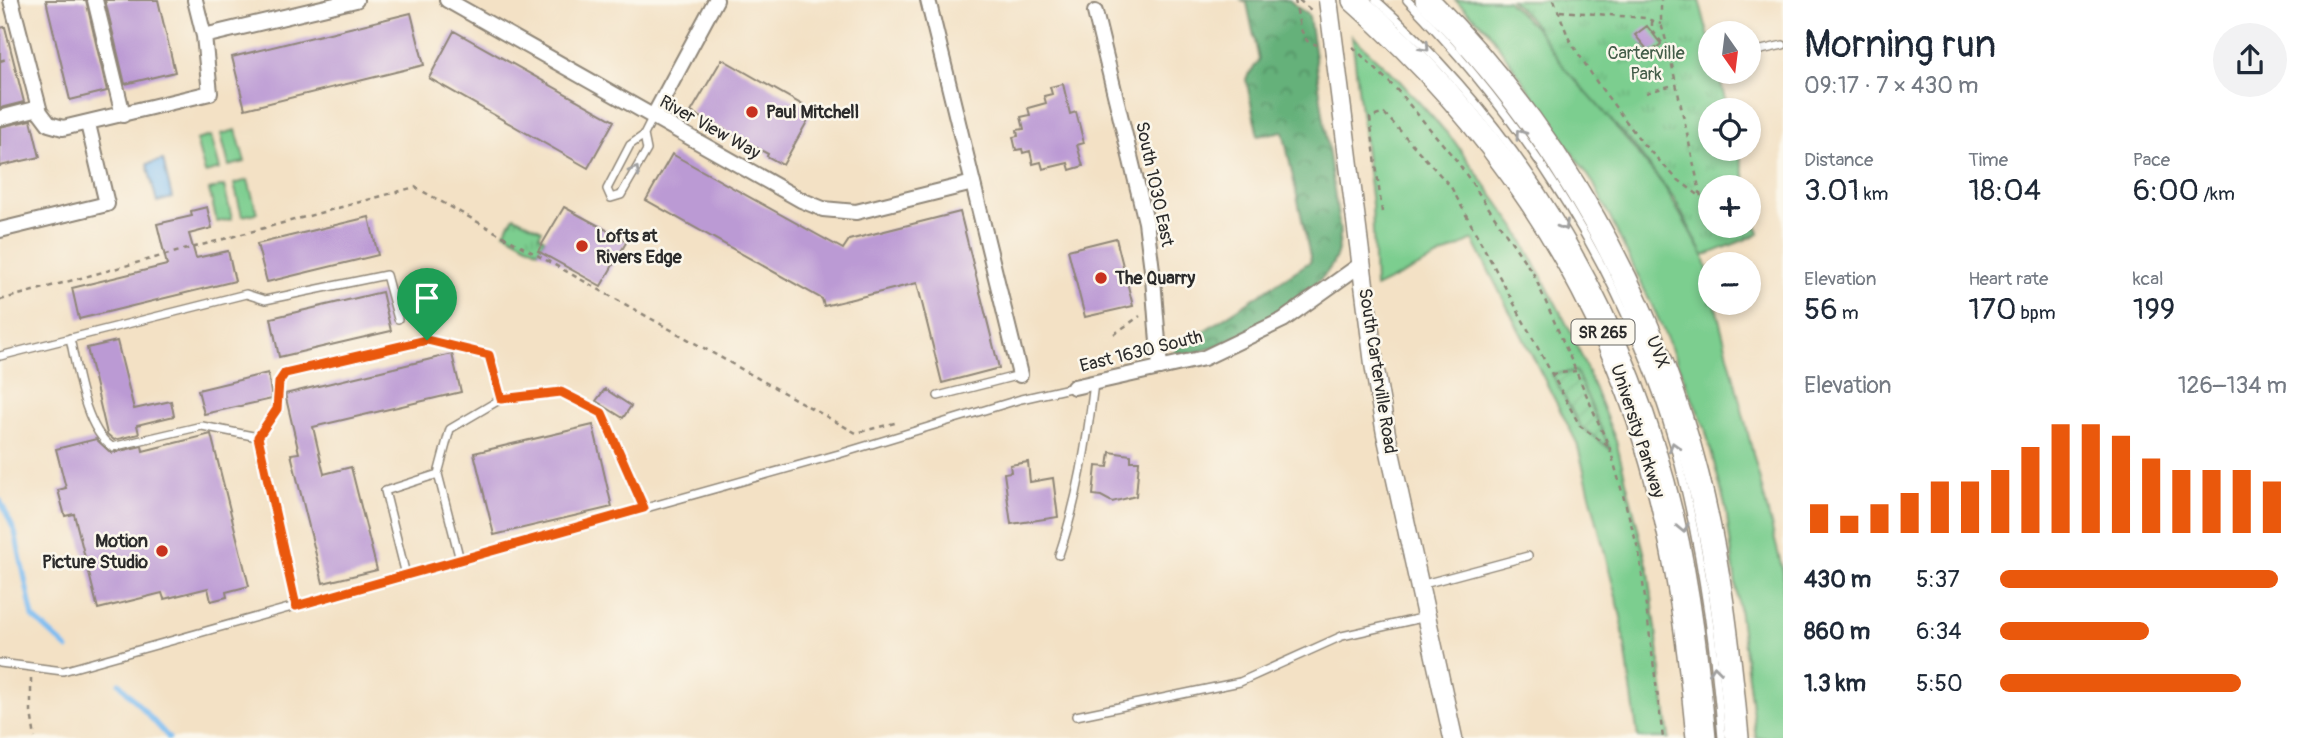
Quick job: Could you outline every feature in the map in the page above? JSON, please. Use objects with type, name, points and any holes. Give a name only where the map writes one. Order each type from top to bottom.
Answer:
[{"type":"main road","name":"University Parkway","points":[[1354,0],[1442,86],[1508,167],[1557,242],[1598,321],[1634,407],[1662,503],[1682,609],[1698,738]]},
{"type":"main road","name":"SR 265","points":[[1427,0],[1505,88],[1558,162],[1604,239],[1658,353],[1686,434],[1707,521],[1724,620],[1737,738]]},
{"type":"street","points":[[0,4],[11,0],[39,108],[44,118],[56,127],[71,128],[210,93],[204,36],[195,0]]},
{"type":"street","points":[[95,0],[123,115]]},
{"type":"street","points":[[204,36],[356,0]]},
{"type":"street","name":"River View Way","points":[[447,0],[801,200],[823,209],[856,212],[973,183]]},
{"type":"street","points":[[653,117],[716,0]]},
{"type":"street","points":[[928,0],[1020,375]]},
{"type":"street","name":"South Carterville Road","points":[[1328,0],[1327,50],[1386,434],[1453,738]]},
{"type":"street","name":"South 1030 East","points":[[1095,12],[1141,198],[1150,250],[1160,368]]},
{"type":"street","points":[[0,118],[39,108]]},
{"type":"street","points":[[0,230],[107,204],[88,124]]},
{"type":"street","name":"East 1630 South","points":[[1074,387],[1204,358],[1283,320],[1360,265]]},
{"type":"lane","points":[[1376,0],[1453,77],[1507,141],[1550,202],[1575,244],[1619,332],[1649,406],[1681,520],[1697,604],[1712,738]]},
{"type":"lane","name":"UVX","points":[[1407,0],[1472,70],[1532,150],[1589,244],[1634,333],[1663,412],[1690,512],[1708,616],[1722,738]]},
{"type":"lane","points":[[1761,50],[1783,45]]},
{"type":"lane","points":[[644,135],[648,150],[621,195],[611,198],[607,189],[630,145],[644,135],[653,117]]},
{"type":"lane","points":[[0,356],[246,294],[265,300],[386,275],[398,318]]},
{"type":"lane","points":[[70,338],[88,412],[101,440],[112,447],[202,426],[258,437]]},
{"type":"lane","points":[[296,606],[258,437],[277,409],[279,382],[285,373],[427,340],[489,355],[501,399]]},
{"type":"lane","points":[[939,396],[1020,375]]},
{"type":"lane","points":[[1059,555],[1073,514],[1094,383]]},
{"type":"lane","points":[[0,663],[64,671],[1021,399],[1074,387]]},
{"type":"lane","points":[[460,560],[438,474],[450,429],[501,399],[561,392],[602,413],[644,508]]},
{"type":"lane","points":[[406,575],[385,491],[438,474]]},
{"type":"lane","points":[[1420,585],[1528,556]]},
{"type":"lane","points":[[1076,716],[1240,682],[1342,636],[1427,617]]},
{"type":"path","points":[[1297,0],[1317,15]]},
{"type":"path","points":[[1297,0],[1300,28],[1306,40],[1327,50]]},
{"type":"path","points":[[1554,0],[1569,39],[1644,145],[1676,178],[1701,197],[1661,23],[1661,0]]},
{"type":"path","points":[[1559,11],[1645,18],[1661,23]]},
{"type":"path","points":[[1652,21],[1652,30],[1663,44],[1667,44]]},
{"type":"path","points":[[1352,46],[1422,118],[1478,189],[1534,275],[1610,449],[1639,552],[1663,738]]},
{"type":"path","points":[[0,61],[16,57]]},
{"type":"path","points":[[1646,93],[1673,85]]},
{"type":"path","points":[[1382,212],[1370,118],[1384,113],[1451,187],[1580,426],[1610,449]]},
{"type":"path","points":[[0,300],[415,187],[856,433],[895,423]]},
{"type":"path","points":[[1114,334],[1155,305]]},
{"type":"path","points":[[1552,374],[1576,371]]},
{"type":"path","points":[[32,668],[31,712],[35,738]]},
{"type":"green space","points":[[1242,0],[1289,0],[1309,16],[1340,231],[1339,242],[1336,258],[1327,272],[1299,297],[1229,340],[1187,354],[1173,351],[1311,261],[1283,131],[1258,136],[1246,79],[1259,60],[1247,3]]},
{"type":"green space","points":[[1455,0],[1507,0],[1540,33],[1664,186],[1702,252],[1698,252],[1698,315],[1718,315],[1783,572],[1783,738],[1756,738],[1726,509],[1705,428],[1658,318],[1594,184],[1487,29]]},
{"type":"green space","name":"Carterville Park","points":[[1511,0],[1699,0],[1705,21],[1698,21],[1698,84],[1721,84],[1725,98],[1698,98],[1698,161],[1741,161],[1744,175],[1698,175],[1698,238],[1749,238],[1714,252],[1702,252],[1675,200],[1634,146],[1566,70],[1530,19]]},
{"type":"green space","points":[[1352,36],[1398,79],[1454,141],[1516,228],[1574,338],[1616,441],[1649,572],[1669,738],[1638,738],[1621,617],[1577,443],[1473,240],[1375,288],[1372,205]]},
{"type":"green space","points":[[236,130],[245,162],[229,166],[221,134]]},
{"type":"green space","points":[[211,136],[220,169],[205,173],[196,140]]},
{"type":"green space","points":[[248,180],[257,213],[242,216],[234,184]]},
{"type":"green space","points":[[224,186],[232,219],[217,222],[209,190]]},
{"type":"green space","points":[[514,216],[542,230],[539,235],[545,239],[538,251],[504,232]]},
{"type":"green space","points":[[1576,371],[1610,449],[1580,426],[1552,374]]},
{"type":"water","points":[[163,160],[172,198],[157,202],[147,164]]},
{"type":"building","points":[[46,0],[86,0],[107,91],[70,100]]},
{"type":"building","points":[[105,0],[158,0],[175,72],[125,84]]},
{"type":"building","points":[[411,13],[424,65],[245,109],[232,57]]},
{"type":"building","points":[[1647,26],[1661,44],[1650,53],[1635,35]]},
{"type":"building","points":[[5,27],[24,102],[0,108],[0,28]]},
{"type":"building","points":[[454,31],[614,121],[588,168],[429,78]]},
{"type":"building","name":"Paul Mitchell","points":[[722,59],[813,111],[783,165],[691,112]]},
{"type":"building","points":[[1063,84],[1070,114],[1076,112],[1084,143],[1077,145],[1083,166],[1070,170],[1068,163],[1043,169],[1041,162],[1033,164],[1030,151],[1023,153],[1022,149],[1016,150],[1013,137],[1018,136],[1017,130],[1024,129],[1021,117],[1030,115],[1028,108],[1046,103],[1044,96],[1052,94],[1050,87]]},
{"type":"building","points":[[31,120],[40,157],[0,166],[0,127]]},
{"type":"building","points":[[672,154],[843,249],[849,240],[960,212],[999,368],[942,383],[917,283],[824,306],[822,299],[646,200]]},
{"type":"building","points":[[207,207],[212,228],[189,234],[196,258],[228,251],[235,281],[79,319],[72,288],[167,265],[157,224],[192,216],[191,211]]},
{"type":"building","name":"Lofts at Rivers Edge","points":[[564,207],[627,241],[601,286],[538,251]]},
{"type":"building","points":[[369,217],[378,255],[267,282],[257,244]]},
{"type":"building","name":"The Quarry","points":[[1116,238],[1133,306],[1085,317],[1068,250]]},
{"type":"building","points":[[382,292],[391,331],[279,357],[271,318]]},
{"type":"building","points":[[117,341],[134,409],[171,401],[174,416],[137,425],[139,434],[114,440],[107,434],[87,348]]},
{"type":"building","points":[[452,354],[461,392],[313,427],[324,474],[351,467],[377,570],[323,583],[291,454],[299,453],[285,394]]},
{"type":"building","points":[[268,373],[272,399],[204,414],[198,390]]},
{"type":"building","points":[[605,389],[631,406],[623,418],[596,401]]},
{"type":"building","points":[[593,425],[612,507],[494,535],[474,453]]},
{"type":"building","name":"Motion Picture Studio","points":[[211,434],[249,586],[226,592],[227,597],[211,601],[208,588],[164,599],[162,593],[98,609],[74,514],[65,516],[58,490],[66,488],[56,449],[96,439],[111,453],[142,446],[143,451]]},
{"type":"building","points":[[1110,452],[1131,455],[1131,461],[1139,461],[1136,496],[1112,502],[1093,495],[1096,466],[1108,467]]},
{"type":"building","points":[[1028,462],[1030,482],[1053,478],[1058,517],[1011,524],[1004,473],[1011,472],[1010,465]]},
{"type":"waterway","points":[[0,500],[15,532],[33,617],[68,649]]},
{"type":"waterway","points":[[119,683],[169,738]]},
{"type":"place","name":"Paul Mitchell","points":[[752,112]]},
{"type":"place","name":"Lofts at Rivers Edge","points":[[582,246]]},
{"type":"place","name":"The Quarry","points":[[1101,278]]},
{"type":"place","name":"Motion Picture Studio","points":[[162,551]]},
{"type":"route","points":[[427,340],[489,355],[501,399],[561,392],[602,413],[644,508],[296,606],[258,437],[277,409],[279,382],[285,373],[427,340]]}]
